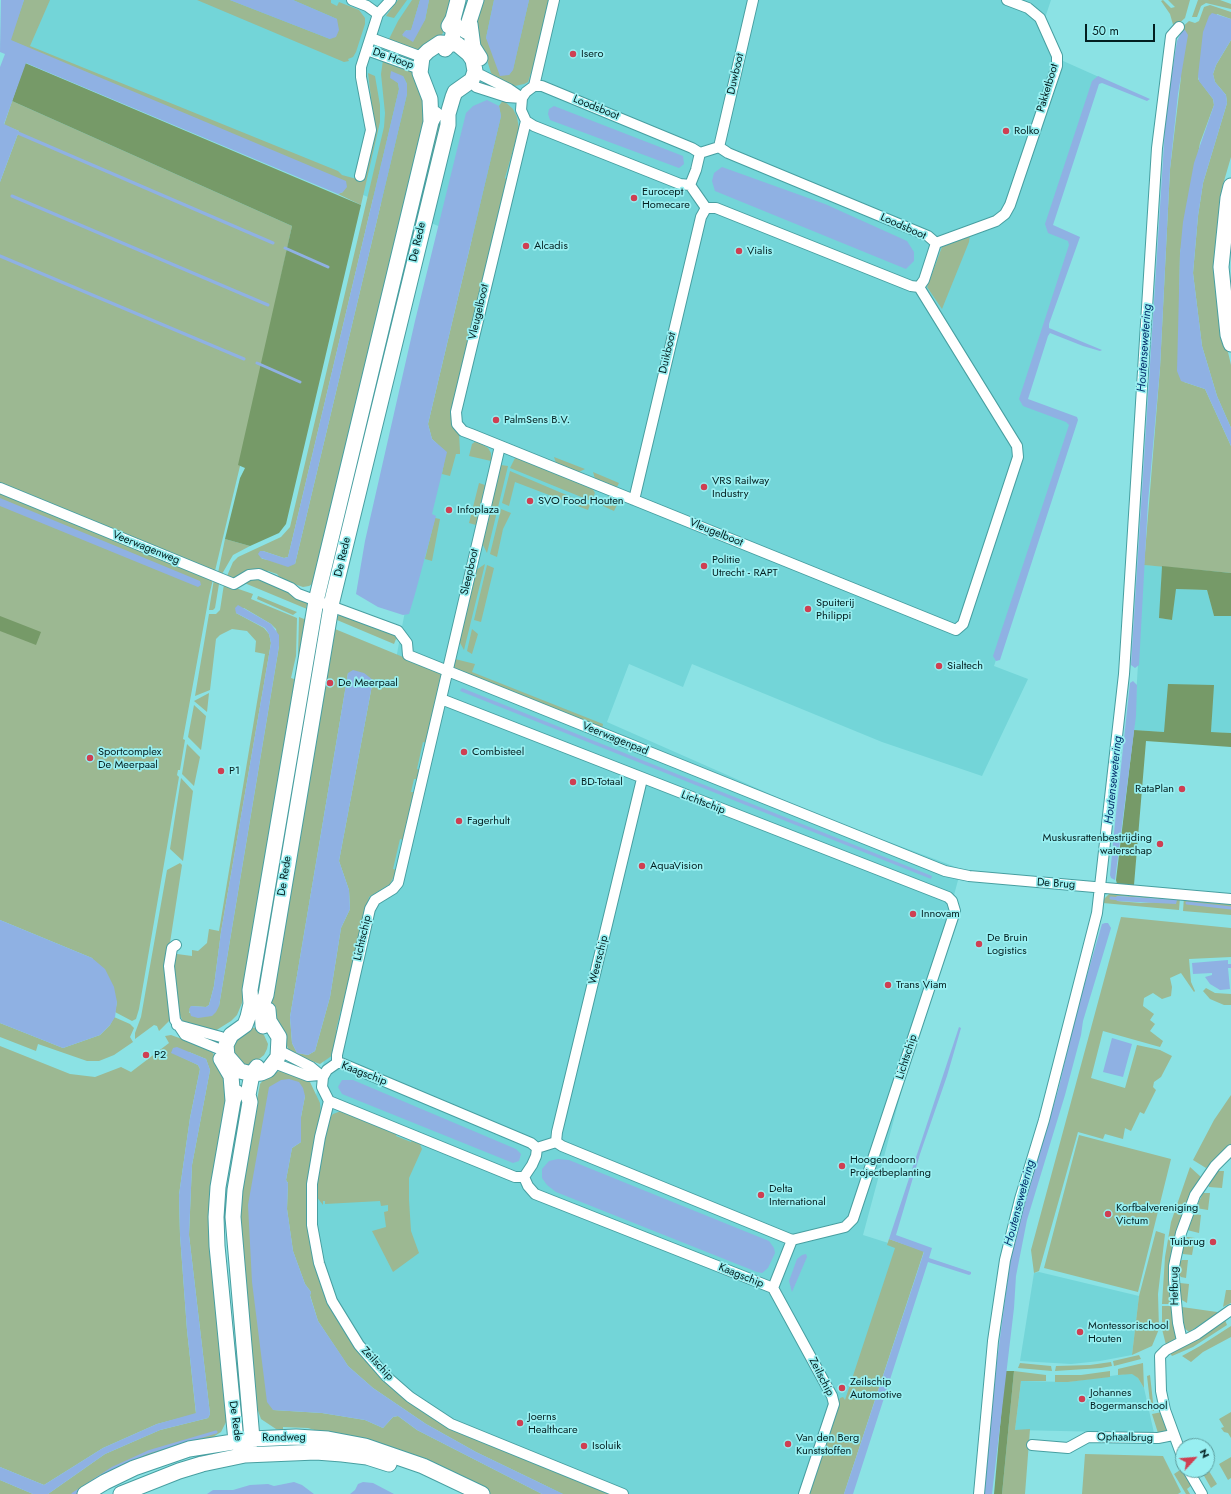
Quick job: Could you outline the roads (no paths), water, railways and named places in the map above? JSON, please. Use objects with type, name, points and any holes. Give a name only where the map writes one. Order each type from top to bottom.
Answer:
[{"type":"main road","points":[[448,42],[449,24],[453,19],[458,0]]},
{"type":"main road","points":[[469,48],[448,42],[434,46],[423,66],[421,77],[433,92],[456,97],[455,92],[472,80],[478,78],[469,48],[467,29],[470,24],[476,0]]},
{"type":"main road","name":"De Rede","points":[[243,1021],[250,990],[317,598],[431,122],[435,115],[433,92]]},
{"type":"main road","name":"De Rede","points":[[266,1024],[266,995],[332,604],[448,125],[448,114],[456,97]]},
{"type":"main road","points":[[1231,186],[1228,198],[1221,267],[1228,335],[1231,344]]},
{"type":"main road","points":[[222,1045],[227,1029],[243,1021],[266,1024],[279,1037],[276,1054],[273,1054],[254,1069],[256,1074],[232,1069]]},
{"type":"main road","name":"De Rede","points":[[222,1045],[221,1060],[232,1069],[233,1101],[218,1187],[216,1217],[217,1246],[236,1441],[245,1455]]},
{"type":"main road","name":"De Rede","points":[[245,1455],[252,1439],[233,1217],[235,1190],[250,1102],[248,1096],[256,1074]]},
{"type":"main road","name":"Rondweg","points":[[85,1494],[105,1482],[154,1460],[196,1448],[252,1439],[314,1438],[365,1446],[423,1466],[482,1494]]},
{"type":"main road","name":"Rondweg","points":[[122,1494],[202,1464],[245,1455],[316,1452],[366,1458],[420,1473],[463,1494]]},
{"type":"street","points":[[352,0],[367,6],[378,14]]},
{"type":"street","points":[[360,176],[371,130],[361,77],[361,67],[378,14],[391,0]]},
{"type":"street","points":[[554,0],[534,86],[526,92],[522,98],[521,110],[526,121],[534,126],[680,184],[690,185],[706,208],[716,208],[911,286],[919,287]]},
{"type":"street","name":"Duwboot","points":[[719,147],[753,0]]},
{"type":"street","name":"Pakketboot","points":[[936,243],[996,221],[1005,214],[1010,205],[1057,66],[1057,56],[1040,18],[1028,8],[1007,0]]},
{"type":"street","points":[[979,1494],[993,1341],[1005,1260],[1018,1207],[1044,1120],[1098,914],[1124,666],[1157,148],[1171,36],[1179,27]]},
{"type":"street","name":"De Hoop","points":[[370,38],[423,66]]},
{"type":"street","name":"De Hoop","points":[[367,50],[423,66]]},
{"type":"street","points":[[478,78],[507,97],[522,98]]},
{"type":"street","name":"Loodsboot","points":[[534,86],[542,86],[692,148],[700,153]]},
{"type":"street","name":"Vleugelboot","points":[[526,121],[456,412],[457,424],[463,430],[500,446],[953,630],[960,628],[963,624],[1018,457],[1017,446],[919,287]]},
{"type":"street","points":[[690,185],[696,170],[700,153],[719,147]]},
{"type":"street","name":"Loodsboot","points":[[719,147],[728,153],[928,236],[936,243],[924,280],[919,287]]},
{"type":"street","name":"Duikboot","points":[[634,500],[701,217],[706,208]]},
{"type":"street","name":"Sleepboot","points":[[441,699],[500,446]]},
{"type":"street","name":"Veerwagenweg","points":[[0,488],[234,584],[249,575],[260,574],[290,588],[300,588],[317,598],[332,604]]},
{"type":"street","name":"Veerwagenpad","points":[[332,604],[348,614],[360,616],[400,633],[407,643],[408,655],[886,847]]},
{"type":"street","name":"Lichtschip","points":[[337,1063],[337,1055],[370,909],[374,900],[398,883],[441,699],[948,898],[954,905],[955,911],[853,1219],[845,1227],[792,1240]]},
{"type":"street","name":"Weerschip","points":[[556,1142],[557,1132],[642,779]]},
{"type":"street","name":"De Brug","points":[[886,847],[956,874],[1231,899]]},
{"type":"street","points":[[176,945],[172,948],[169,975],[173,1013],[177,1025],[222,1045]]},
{"type":"street","points":[[276,1054],[311,1067],[321,1076],[322,1087],[329,1101],[515,1177],[524,1177],[536,1156],[536,1148],[556,1142],[562,1146],[792,1240]]},
{"type":"street","name":"Kaagschip","points":[[321,1076],[337,1063],[341,1063],[531,1143],[536,1148]]},
{"type":"street","name":"Zeilschip","points":[[329,1101],[320,1137],[312,1184],[312,1225],[319,1263],[332,1301],[359,1345],[386,1376],[452,1424],[623,1494]]},
{"type":"street","name":"Hefbrug","points":[[1182,1341],[1178,1323],[1174,1280],[1174,1266],[1180,1233],[1195,1196],[1215,1166],[1231,1150]]},
{"type":"street","name":"Kaagschip","points":[[524,1177],[528,1186],[535,1194],[773,1288],[792,1240]]},
{"type":"street","name":"Zeilschip","points":[[773,1288],[832,1396],[834,1404],[804,1494]]},
{"type":"street","points":[[1175,1440],[1162,1397],[1160,1356],[1166,1350],[1197,1334],[1231,1310]]},
{"type":"street","name":"Ophaalbrug","points":[[1032,1445],[1068,1448],[1088,1437],[1158,1438],[1173,1435]]},
{"type":"street","points":[[1193,1478],[1202,1494]]},
{"type":"waterway","points":[[18,133],[273,243]]},
{"type":"waterway","points":[[12,196],[268,305]]},
{"type":"waterway","points":[[285,248],[328,267]]},
{"type":"waterway","points":[[0,256],[244,359]]},
{"type":"waterway","points":[[257,363],[300,382]]},
{"type":"waterway","points":[[1111,898],[1119,899]]},
{"type":"waterway","points":[[1187,903],[1231,908]]},
{"type":"waterway","points":[[73,1494],[113,1468],[148,1452],[216,1432]]},
{"type":"place","name":"Isero","points":[[573,54]]},
{"type":"place","name":"Rolko","points":[[1006,131]]},
{"type":"place","name":"Eurocept Homecare","points":[[634,198]]},
{"type":"place","name":"Alcadis","points":[[526,246]]},
{"type":"place","name":"Vialis","points":[[739,251]]},
{"type":"place","name":"PalmSens B.V.","points":[[496,420]]},
{"type":"place","name":"VRS Railway Industry","points":[[704,487]]},
{"type":"place","name":"SVO Food Houten","points":[[530,501]]},
{"type":"place","name":"Infoplaza","points":[[449,510]]},
{"type":"place","name":"Politie Utrecht - RAPT","points":[[704,566]]},
{"type":"place","name":"Spuiterij Philippi","points":[[808,609]]},
{"type":"place","name":"Sialtech","points":[[939,666]]},
{"type":"place","name":"De Meerpaal","points":[[330,683]]},
{"type":"place","name":"Combisteel","points":[[464,752]]},
{"type":"place","name":"Sportcomplex De Meerpaal","points":[[90,758]]},
{"type":"place","name":"P1","points":[[221,771]]},
{"type":"place","name":"BD-Totaal","points":[[573,782]]},
{"type":"place","name":"RataPlan","points":[[1182,789]]},
{"type":"place","name":"Fagerhult","points":[[459,821]]},
{"type":"place","name":"Muskusrattenbestrijding waterschap","points":[[1160,844]]},
{"type":"place","name":"AquaVision","points":[[642,866]]},
{"type":"place","name":"Innovam","points":[[913,914]]},
{"type":"place","name":"De Bruin Logistics","points":[[979,944]]},
{"type":"place","name":"Trans Viam","points":[[888,985]]},
{"type":"place","name":"P2","points":[[146,1055]]},
{"type":"place","name":"Hoogendoorn Projectbeplanting","points":[[842,1166]]},
{"type":"place","name":"Delta International","points":[[761,1195]]},
{"type":"place","name":"Korfbalvereniging Victum","points":[[1108,1214]]},
{"type":"place","name":"Tuibrug","points":[[1213,1242]]},
{"type":"place","name":"Montessorischool Houten","points":[[1080,1332]]},
{"type":"place","name":"Zeilschip Automotive","points":[[842,1388]]},
{"type":"place","name":"Johannes Bogermanschool","points":[[1082,1399]]},
{"type":"place","name":"Joerns Healthcare","points":[[520,1423]]},
{"type":"place","name":"Van den Berg Kunststoffen","points":[[788,1444]]},
{"type":"place","name":"Isoluik","points":[[584,1446]]},
{"type":"water label","name":"Houtensewetering","points":[[1145,348]]},
{"type":"water label","name":"Houtensewetering","points":[[1114,780]]},
{"type":"water label","name":"Houtensewetering","points":[[1020,1203]]}]
